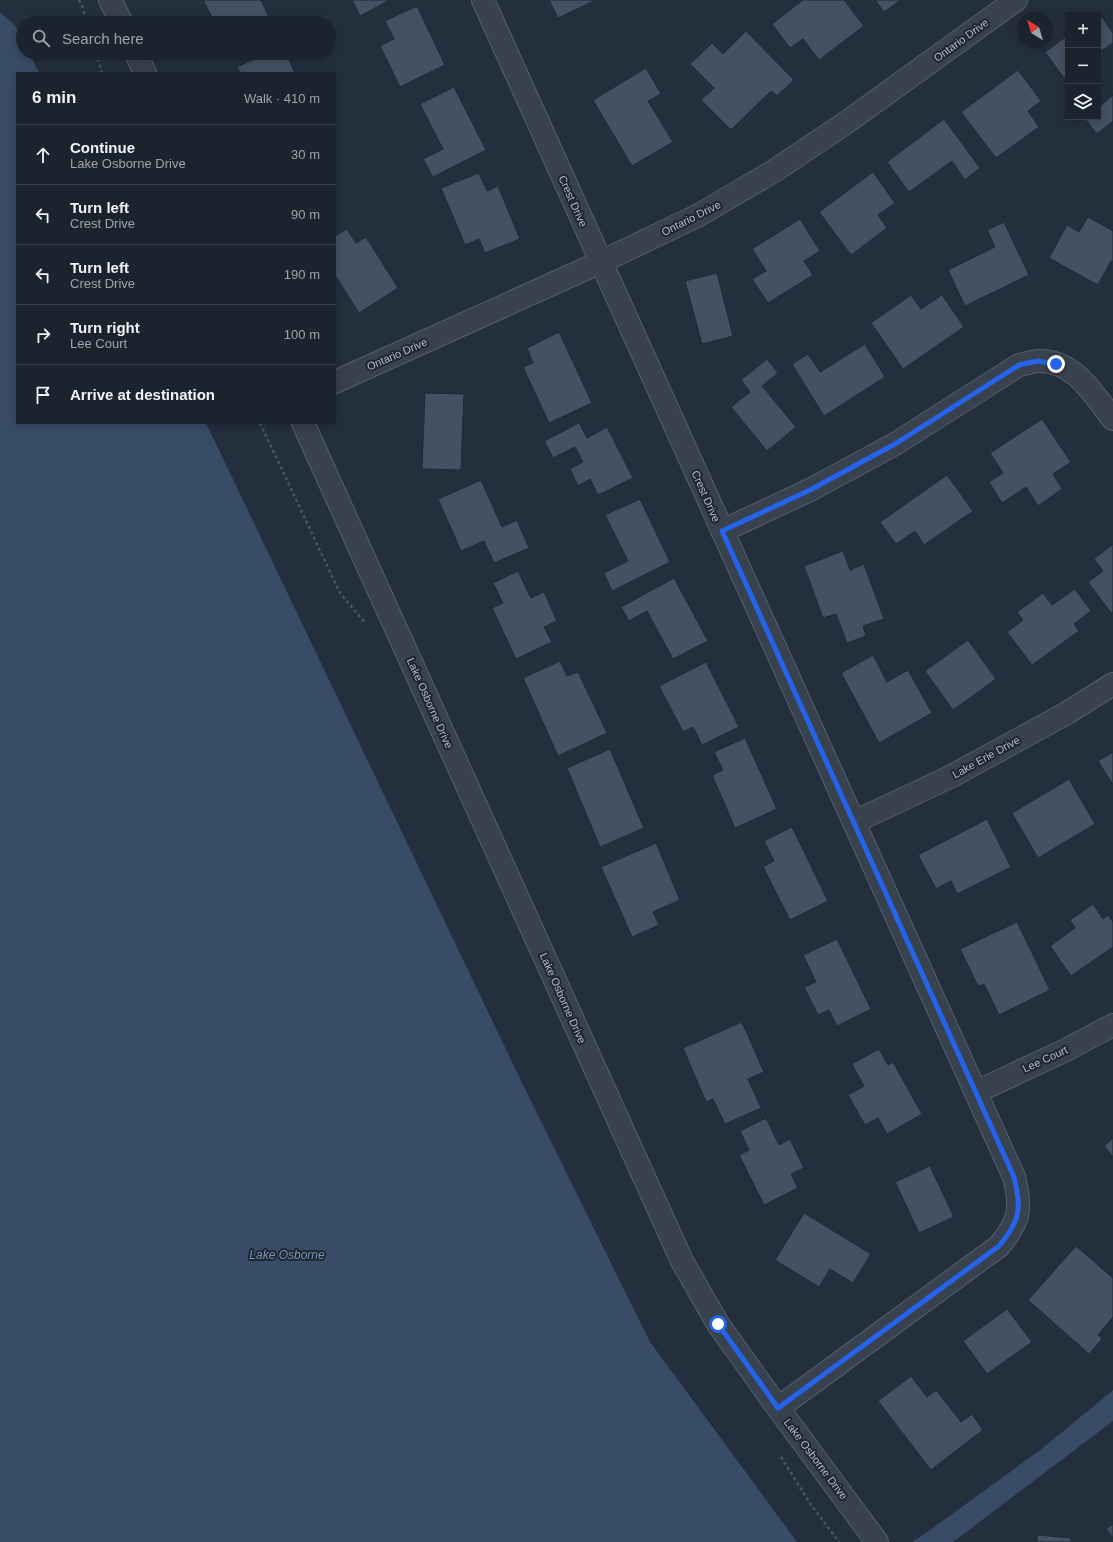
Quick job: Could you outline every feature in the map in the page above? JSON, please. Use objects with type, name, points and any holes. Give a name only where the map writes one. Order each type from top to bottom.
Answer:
[{"type":"street","points":[[110,0],[118,16]]},
{"type":"street","name":"Crest Drive","points":[[483,0],[976,1092],[1014,1177],[1019,1195],[1018,1214],[1011,1232],[999,1246],[778,1408]]},
{"type":"street","name":"Ontario Drive","points":[[336,382],[601,262],[699,215],[774,171],[847,122],[1016,0]]},
{"type":"street","points":[[139,60],[145,72]]},
{"type":"street","points":[[722,531],[810,490],[895,444],[1019,365],[1037,361],[1056,364],[1073,372],[1087,384],[1113,419]]},
{"type":"street","name":"Lake Osborne Drive","points":[[304,424],[682,1261],[718,1324],[877,1542]]},
{"type":"street","name":"Lake Erie Drive","points":[[854,822],[950,777],[1067,713],[1113,684]]},
{"type":"street","name":"Lee Court","points":[[976,1092],[1066,1050],[1113,1025]]},
{"type":"path","points":[[79,0],[85,16]]},
{"type":"path","points":[[98,60],[102,72]]},
{"type":"water","name":"Lake Osborne","points":[[0,12],[16,27],[16,60],[32,60],[38,72],[16,72],[16,424],[206,424],[523,1085],[650,1342],[797,1542],[0,1542]]},
{"type":"water","points":[[1113,1390],[1113,1421],[953,1542],[912,1542],[1043,1448]]},
{"type":"building","points":[[203,0],[261,0],[269,16],[211,16]]},
{"type":"building","points":[[352,0],[387,0],[388,1],[360,16]]},
{"type":"building","points":[[549,0],[593,0],[594,1],[558,18]]},
{"type":"building","points":[[803,0],[844,0],[864,26],[819,60],[803,39],[790,48],[772,24]]},
{"type":"building","points":[[875,0],[901,0],[884,12]]},
{"type":"building","points":[[417,6],[445,65],[400,87],[380,46],[394,39],[385,21]]},
{"type":"building","points":[[1101,16],[1113,33],[1113,43],[1101,51]]},
{"type":"building","points":[[746,31],[794,80],[777,96],[771,91],[731,130],[701,100],[714,88],[690,64],[712,43],[723,54]]},
{"type":"building","points":[[1065,37],[1064,78],[1045,52],[1053,48],[1053,46]]},
{"type":"building","points":[[252,60],[289,60],[295,72],[240,72],[237,67]]},
{"type":"building","points":[[646,68],[661,94],[648,101],[673,142],[632,166],[593,100]]},
{"type":"building","points":[[1018,70],[1041,101],[1028,111],[1039,127],[996,158],[961,112]]},
{"type":"building","points":[[454,87],[486,150],[433,177],[423,159],[443,149],[420,104]]},
{"type":"building","points":[[1113,95],[1113,121],[1097,134],[1086,120],[1101,120],[1101,105]]},
{"type":"building","points":[[944,119],[980,168],[965,180],[952,161],[909,192],[887,162]]},
{"type":"building","points":[[873,172],[895,203],[878,215],[887,228],[851,255],[819,212]]},
{"type":"building","points":[[479,173],[487,191],[498,186],[520,239],[485,253],[479,239],[465,245],[441,188]]},
{"type":"building","points":[[1088,217],[1113,231],[1113,262],[1111,261],[1098,285],[1049,258],[1067,225],[1079,232]]},
{"type":"building","points":[[800,219],[820,251],[804,261],[813,275],[768,303],[752,279],[766,271],[752,249]]},
{"type":"building","points":[[1004,222],[1029,275],[965,306],[948,270],[995,247],[987,230]]},
{"type":"building","points":[[347,229],[356,243],[366,237],[398,288],[359,313],[336,277],[336,235]]},
{"type":"building","points":[[717,273],[733,336],[702,344],[685,281]]},
{"type":"building","points":[[911,295],[921,309],[942,295],[964,327],[903,369],[871,323]]},
{"type":"building","points":[[559,332],[592,403],[549,423],[523,367],[533,363],[527,348]]},
{"type":"building","points":[[865,344],[885,377],[824,416],[792,364],[808,354],[820,372]]},
{"type":"building","points":[[767,359],[778,373],[762,386],[796,427],[767,451],[731,407],[750,392],[741,380]]},
{"type":"building","points":[[425,393],[464,394],[461,470],[422,469]]},
{"type":"building","points":[[1042,419],[1071,462],[1053,474],[1062,489],[1038,506],[1026,487],[1002,503],[989,482],[1003,473],[990,453]]},
{"type":"building","points":[[579,423],[587,438],[607,427],[633,478],[598,495],[590,479],[578,486],[570,469],[583,462],[575,447],[553,458],[544,441]]},
{"type":"building","points":[[947,475],[973,511],[924,545],[915,531],[896,544],[880,522]]},
{"type":"building","points":[[481,480],[502,527],[517,520],[529,548],[494,563],[484,541],[461,551],[438,499]]},
{"type":"building","points":[[640,499],[670,562],[612,591],[604,573],[628,561],[605,515]]},
{"type":"building","points":[[1113,544],[1113,612],[1111,613],[1088,582],[1103,571],[1094,559]]},
{"type":"building","points":[[843,551],[850,570],[864,564],[884,619],[863,626],[866,636],[847,643],[836,614],[823,618],[804,566]]},
{"type":"building","points":[[518,571],[531,598],[544,592],[557,621],[544,627],[552,642],[516,659],[492,608],[503,603],[493,583]]},
{"type":"building","points":[[674,578],[708,641],[673,659],[647,611],[629,621],[621,607]]},
{"type":"building","points":[[1075,589],[1091,611],[1074,624],[1079,631],[1032,665],[1007,632],[1023,620],[1017,612],[1043,593],[1052,605]]},
{"type":"building","points":[[968,640],[996,679],[953,710],[925,671]]},
{"type":"building","points":[[873,655],[887,682],[908,670],[932,713],[879,743],[841,673]]},
{"type":"building","points":[[560,661],[567,676],[578,672],[607,733],[558,756],[523,678]]},
{"type":"building","points":[[706,662],[739,727],[702,745],[693,727],[683,732],[659,686]]},
{"type":"building","points":[[745,738],[777,809],[735,828],[712,775],[723,770],[714,752]]},
{"type":"building","points":[[610,749],[644,828],[600,847],[567,768]]},
{"type":"building","points":[[1113,752],[1113,785],[1098,761]]},
{"type":"building","points":[[1069,779],[1095,824],[1038,858],[1012,813]]},
{"type":"building","points":[[987,819],[1011,867],[957,894],[951,881],[936,889],[918,855]]},
{"type":"building","points":[[792,827],[828,901],[790,920],[763,867],[774,861],[764,841]]},
{"type":"building","points":[[656,843],[680,900],[653,912],[659,925],[632,937],[601,867]]},
{"type":"building","points":[[1093,904],[1103,919],[1108,915],[1113,922],[1113,947],[1071,976],[1050,946],[1075,928],[1070,920]]},
{"type":"building","points":[[1017,922],[1050,990],[999,1015],[984,984],[978,986],[960,949]]},
{"type":"building","points":[[837,939],[871,1009],[837,1026],[829,1010],[818,1015],[804,987],[816,982],[803,955]]},
{"type":"building","points":[[742,1022],[764,1072],[748,1079],[761,1108],[725,1124],[713,1099],[706,1102],[683,1048]]},
{"type":"building","points":[[879,1049],[888,1065],[893,1062],[922,1114],[887,1134],[878,1118],[865,1125],[848,1095],[864,1086],[852,1064]]},
{"type":"building","points":[[766,1118],[779,1145],[790,1139],[804,1168],[791,1174],[798,1188],[764,1205],[739,1155],[749,1150],[740,1131]]},
{"type":"building","points":[[1113,1138],[1113,1157],[1104,1146]]},
{"type":"building","points":[[930,1166],[954,1217],[919,1233],[895,1182]]},
{"type":"building","points":[[804,1213],[871,1254],[853,1283],[830,1269],[819,1287],[775,1260]]},
{"type":"building","points":[[1076,1246],[1113,1278],[1113,1317],[1098,1335],[1102,1339],[1089,1354],[1028,1300]]},
{"type":"building","points":[[1007,1309],[1032,1342],[987,1374],[963,1341]]},
{"type":"building","points":[[911,1376],[927,1397],[936,1390],[961,1422],[972,1414],[983,1430],[931,1470],[878,1401]]},
{"type":"building","points":[[1113,1524],[1113,1538],[1106,1529]]},
{"type":"building","points":[[1037,1535],[1071,1538],[1071,1542],[1037,1542]]},
{"type":"route","points":[[718,1324],[778,1408],[999,1246],[1011,1232],[1018,1214],[1019,1195],[1014,1177],[722,531],[810,490],[895,444],[1019,365],[1037,361],[1056,364]]}]
